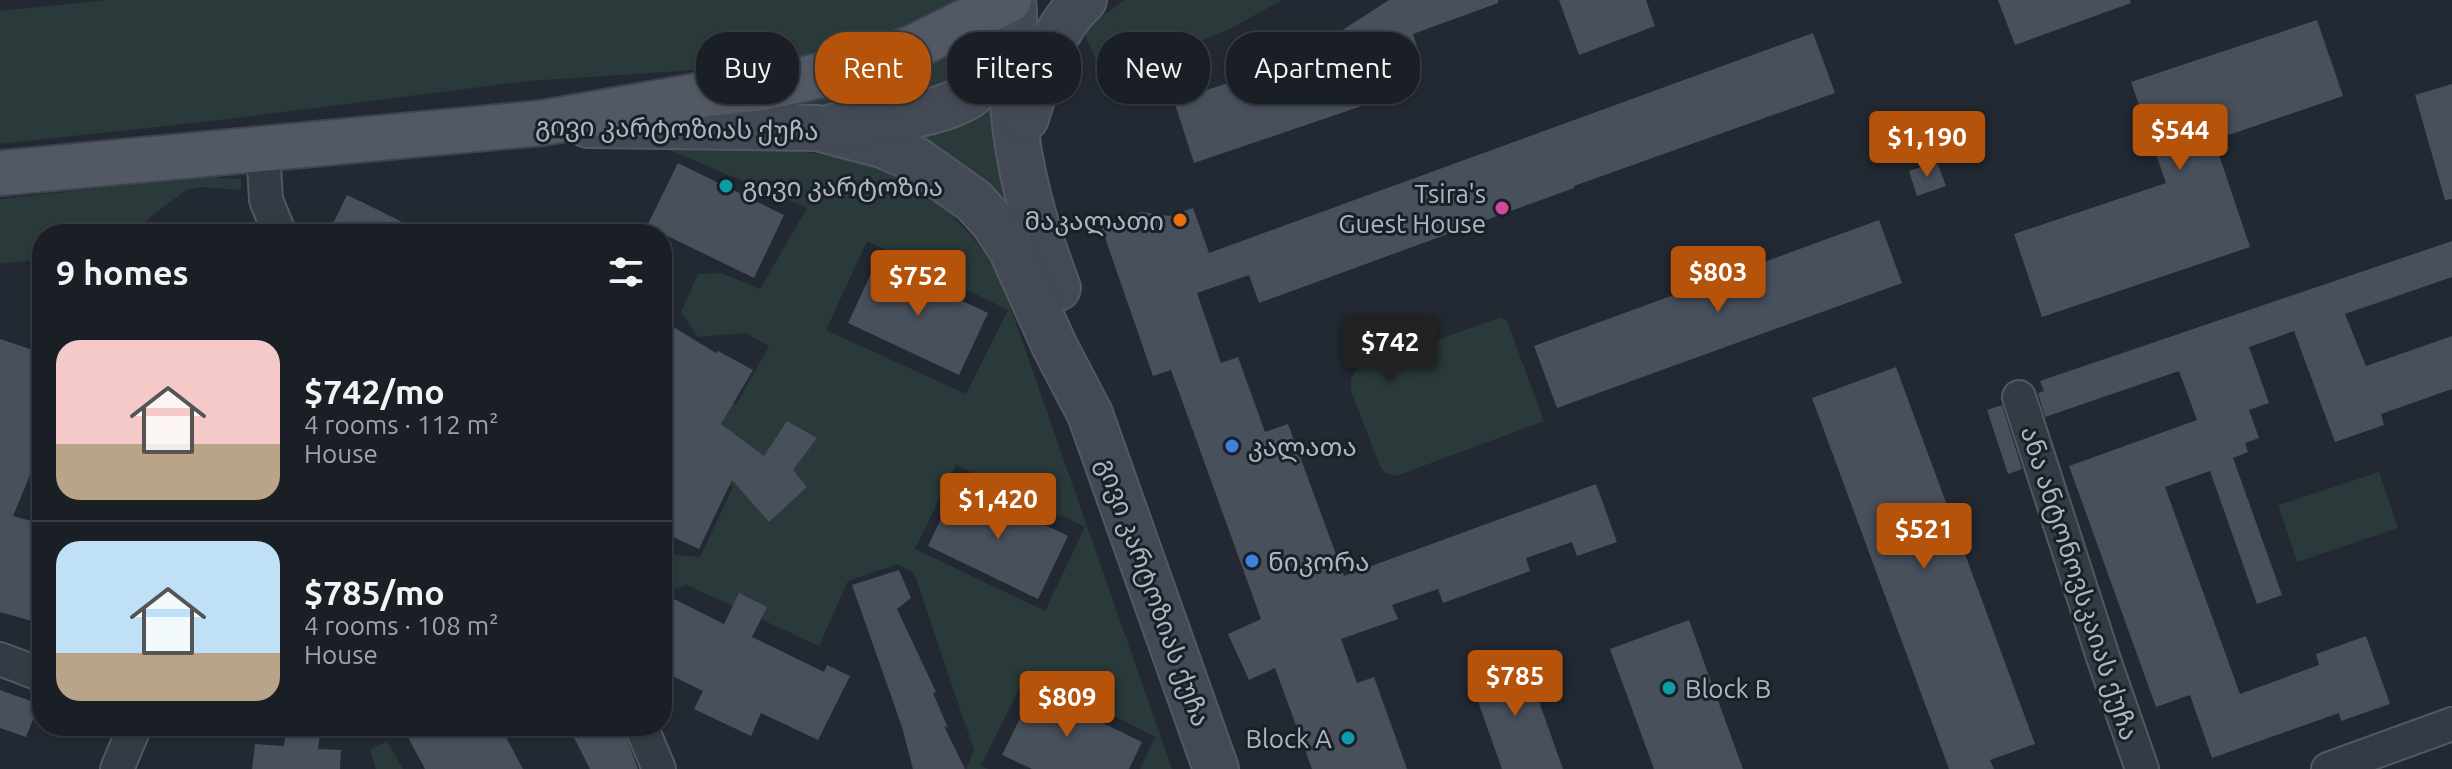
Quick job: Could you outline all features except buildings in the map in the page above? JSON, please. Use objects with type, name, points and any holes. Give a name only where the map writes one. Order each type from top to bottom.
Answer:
[{"type":"main road","points":[[1018,147],[1041,66],[1061,28],[1084,0]]},
{"type":"main road","points":[[542,123],[708,94],[762,88],[878,60],[1011,13]]},
{"type":"main road","points":[[817,128],[932,111],[970,95],[984,81],[1011,13]]},
{"type":"main road","name":"გივი კარტოზიას ქუჩა","points":[[1011,13],[1013,103],[1018,147],[1032,215],[1073,329],[1090,414]]},
{"type":"main road","name":"გივი კარტოზიას ქუჩა","points":[[0,173],[542,123],[817,128],[882,145],[915,159],[974,201],[1011,249],[1054,345],[1090,414],[1216,769]]},
{"type":"street","points":[[263,149],[266,200],[276,224]]},
{"type":"street","name":"ანა ანტონოვსკაიას ქუჩა","points":[[2019,397],[2142,769]]},
{"type":"street","points":[[0,659],[32,671]]},
{"type":"street","points":[[2328,769],[2452,724]]},
{"type":"street","points":[[117,769],[131,736]]},
{"type":"street","points":[[645,736],[659,769]]},
{"type":"shaded area","points":[[107,0],[985,0],[990,27],[990,32],[947,32],[947,91],[931,94],[931,32],[815,32],[815,52],[799,56],[799,32],[696,32],[696,70],[528,81],[0,144],[0,11]]},
{"type":"shaded area","points":[[1125,0],[1282,0],[1210,37],[1210,32],[1097,32],[1097,62],[1085,35],[1098,19]]},
{"type":"shaded area","points":[[815,72],[815,104],[886,104],[767,111],[776,104],[799,104],[799,85]]},
{"type":"shaded area","points":[[960,104],[994,104],[1017,229],[982,185],[958,162],[897,129]]},
{"type":"shaded area","points":[[664,148],[804,152],[875,166],[906,179],[932,197],[972,237],[1004,289],[1172,769],[1140,769],[1155,737],[1028,671],[981,765],[988,769],[966,769],[974,750],[914,573],[898,564],[848,581],[819,646],[687,585],[672,590],[672,555],[700,557],[733,487],[672,455],[672,435],[706,385],[736,405],[769,346],[746,333],[698,337],[681,312],[698,274],[721,273],[760,289],[807,208]],"holes":[[[867,241],[1008,310],[966,394],[826,330]],[[956,465],[1085,527],[1045,611],[915,549]]]},
{"type":"shaded area","points":[[205,177],[241,179],[241,190],[201,187],[186,190],[141,224],[32,224],[32,260],[0,264],[0,199]]},
{"type":"shaded area","points":[[1501,317],[1507,321],[1544,421],[1396,476],[1385,473],[1351,391],[1351,378],[1357,369]]},
{"type":"shaded area","points":[[2379,472],[2398,528],[2297,562],[2278,505]]},
{"type":"shaded area","points":[[387,741],[403,769],[376,769],[370,750]]},
{"type":"place","name":"გივი კარტოზია","points":[[726,186]]},
{"type":"place","name":"Tsira's Guest House","points":[[1502,208]]},
{"type":"place","name":"მაკალათი","points":[[1180,220]]},
{"type":"place","name":"კალათა","points":[[1232,446]]},
{"type":"place","name":"ნიკორა","points":[[1252,561]]},
{"type":"place","name":"Block B","points":[[1669,688]]},
{"type":"place","name":"Block A","points":[[1348,738]]}]
